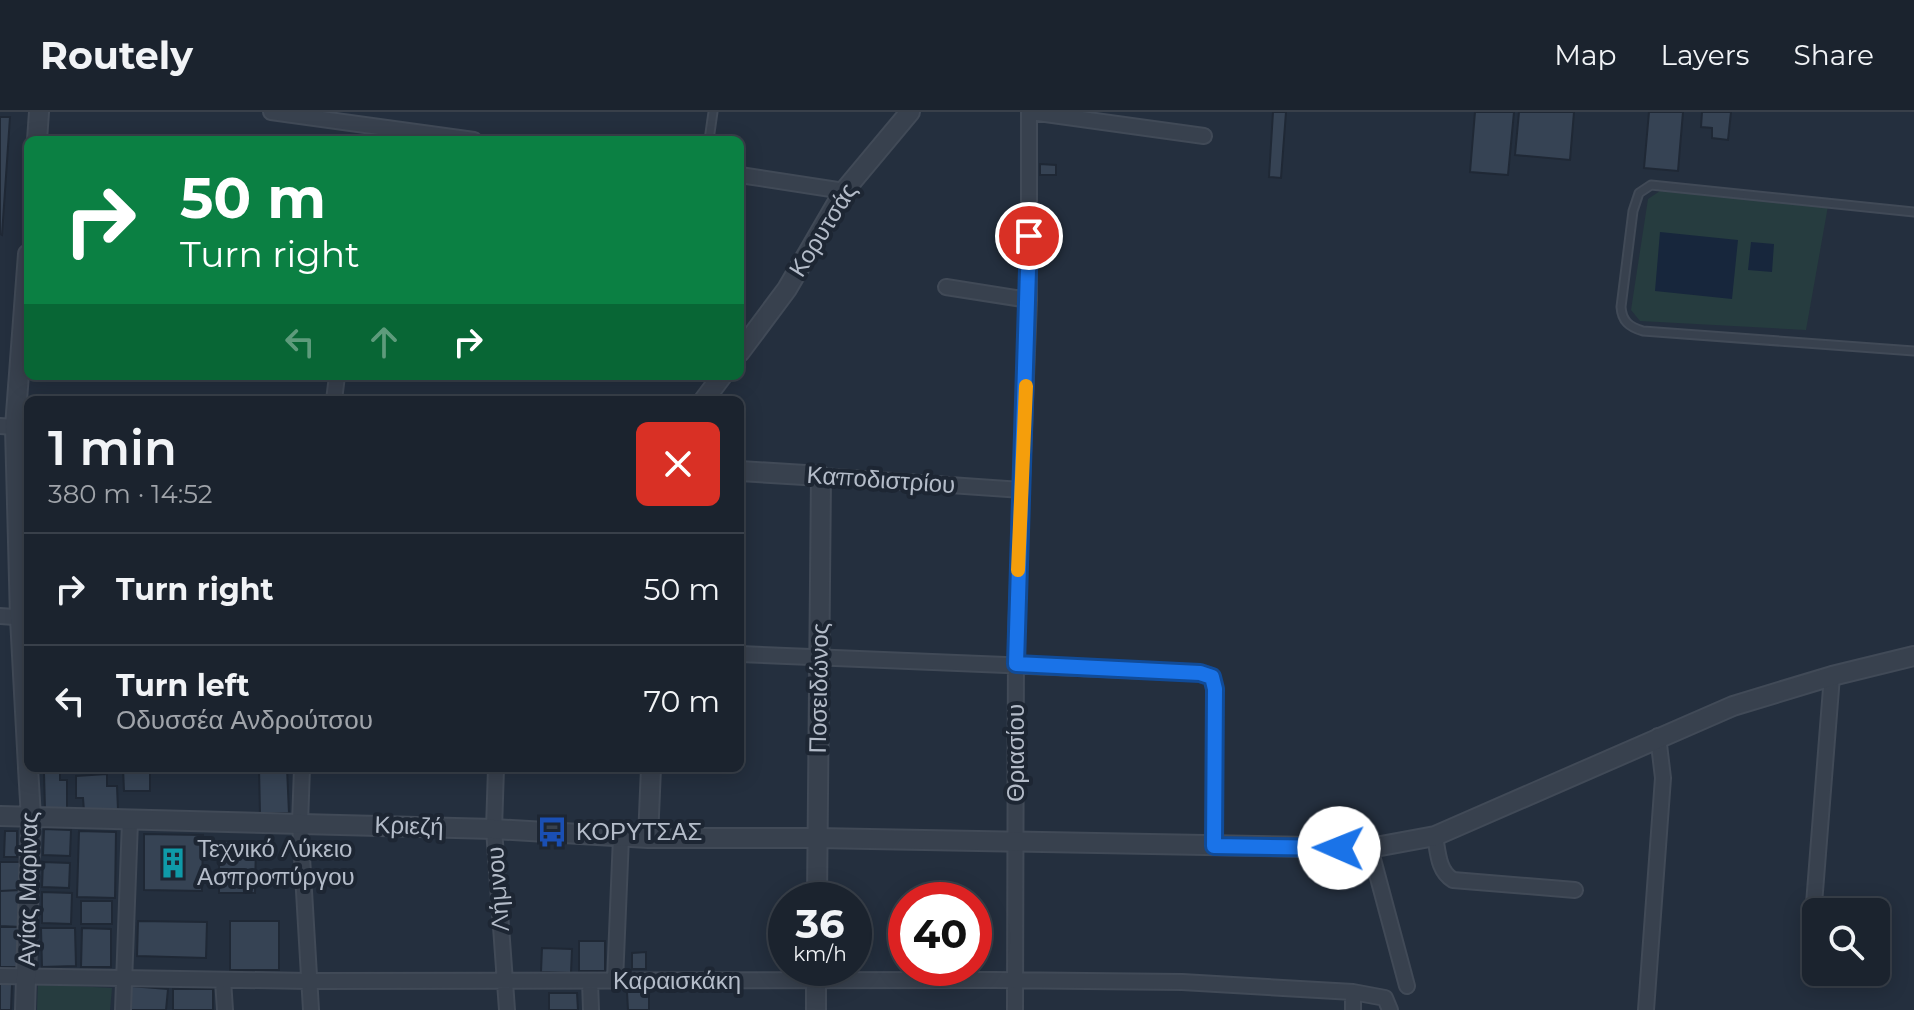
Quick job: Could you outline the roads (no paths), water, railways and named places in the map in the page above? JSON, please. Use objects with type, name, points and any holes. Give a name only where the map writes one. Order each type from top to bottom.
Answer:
[{"type":"street","points":[[37,136],[39,112]]},
{"type":"street","points":[[271,112],[441,136]]},
{"type":"street","name":"Κορυτσάς","points":[[744,347],[787,289],[844,191],[910,112]]},
{"type":"street","points":[[1030,112],[1204,136]]},
{"type":"street","name":"Θριασίου","points":[[1015,1010],[1016,664],[1029,300],[1030,112]]},
{"type":"street","points":[[744,176],[844,191]]},
{"type":"street","points":[[946,287],[1029,300]]},
{"type":"street","name":"Αγίας Μαρίνας","points":[[24,303],[14,427],[24,618]]},
{"type":"street","name":"Καποδιστρίου","points":[[744,471],[1021,490]]},
{"type":"street","name":"Ποσειδώνος","points":[[817,882],[821,476]]},
{"type":"street","points":[[0,616],[24,618]]},
{"type":"street","points":[[744,654],[1016,664],[1200,673],[1212,677],[1215,689],[1214,846]]},
{"type":"street","name":"Κριεζή","points":[[0,816],[494,829],[648,838],[1370,848],[1435,836],[1658,736],[1733,706],[1832,676],[1914,656]]},
{"type":"street","points":[[1814,898],[1832,676]]},
{"type":"street","points":[[1646,1010],[1663,778],[1658,736]]},
{"type":"street","name":"Αγίας Μαρίνας","points":[[25,1010],[31,817],[28,772]]},
{"type":"street","points":[[302,772],[300,823],[311,1010]]},
{"type":"street","name":"Λήμνου","points":[[496,772],[494,829],[507,1010]]},
{"type":"street","points":[[648,838],[651,772]]},
{"type":"street","points":[[123,1010],[130,821]]},
{"type":"street","points":[[1435,836],[1441,868],[1453,880],[1575,890]]},
{"type":"street","points":[[615,981],[621,837]]},
{"type":"street","points":[[1370,848],[1407,986]]},
{"type":"street","name":"Καραισκάκη","points":[[0,976],[309,981],[615,981],[768,976]]},
{"type":"street","name":"Καραισκάκη","points":[[872,976],[1182,982],[1353,992],[1385,998],[1390,1010]]},
{"type":"street","points":[[223,980],[225,1010]]},
{"type":"street","points":[[590,981],[591,1010]]},
{"type":"street","points":[[816,986],[816,1010]]},
{"type":"street","points":[[1353,992],[1353,1010]]},
{"type":"lane","points":[[710,136],[713,112]]},
{"type":"lane","points":[[1914,212],[1651,185],[1639,193],[1633,211],[1621,307],[1627,323],[1643,331],[1914,351]]},
{"type":"water","points":[[1660,232],[1738,240],[1732,299],[1655,291]]},
{"type":"water","points":[[1751,242],[1774,244],[1772,272],[1748,270]]},
{"type":"place","name":"ΚΟΡΥΤΣΑΣ","points":[[552,832]]},
{"type":"place","name":"Τεχνικό Λύκειο Ασπροπύργου","points":[[173,863]]}]
